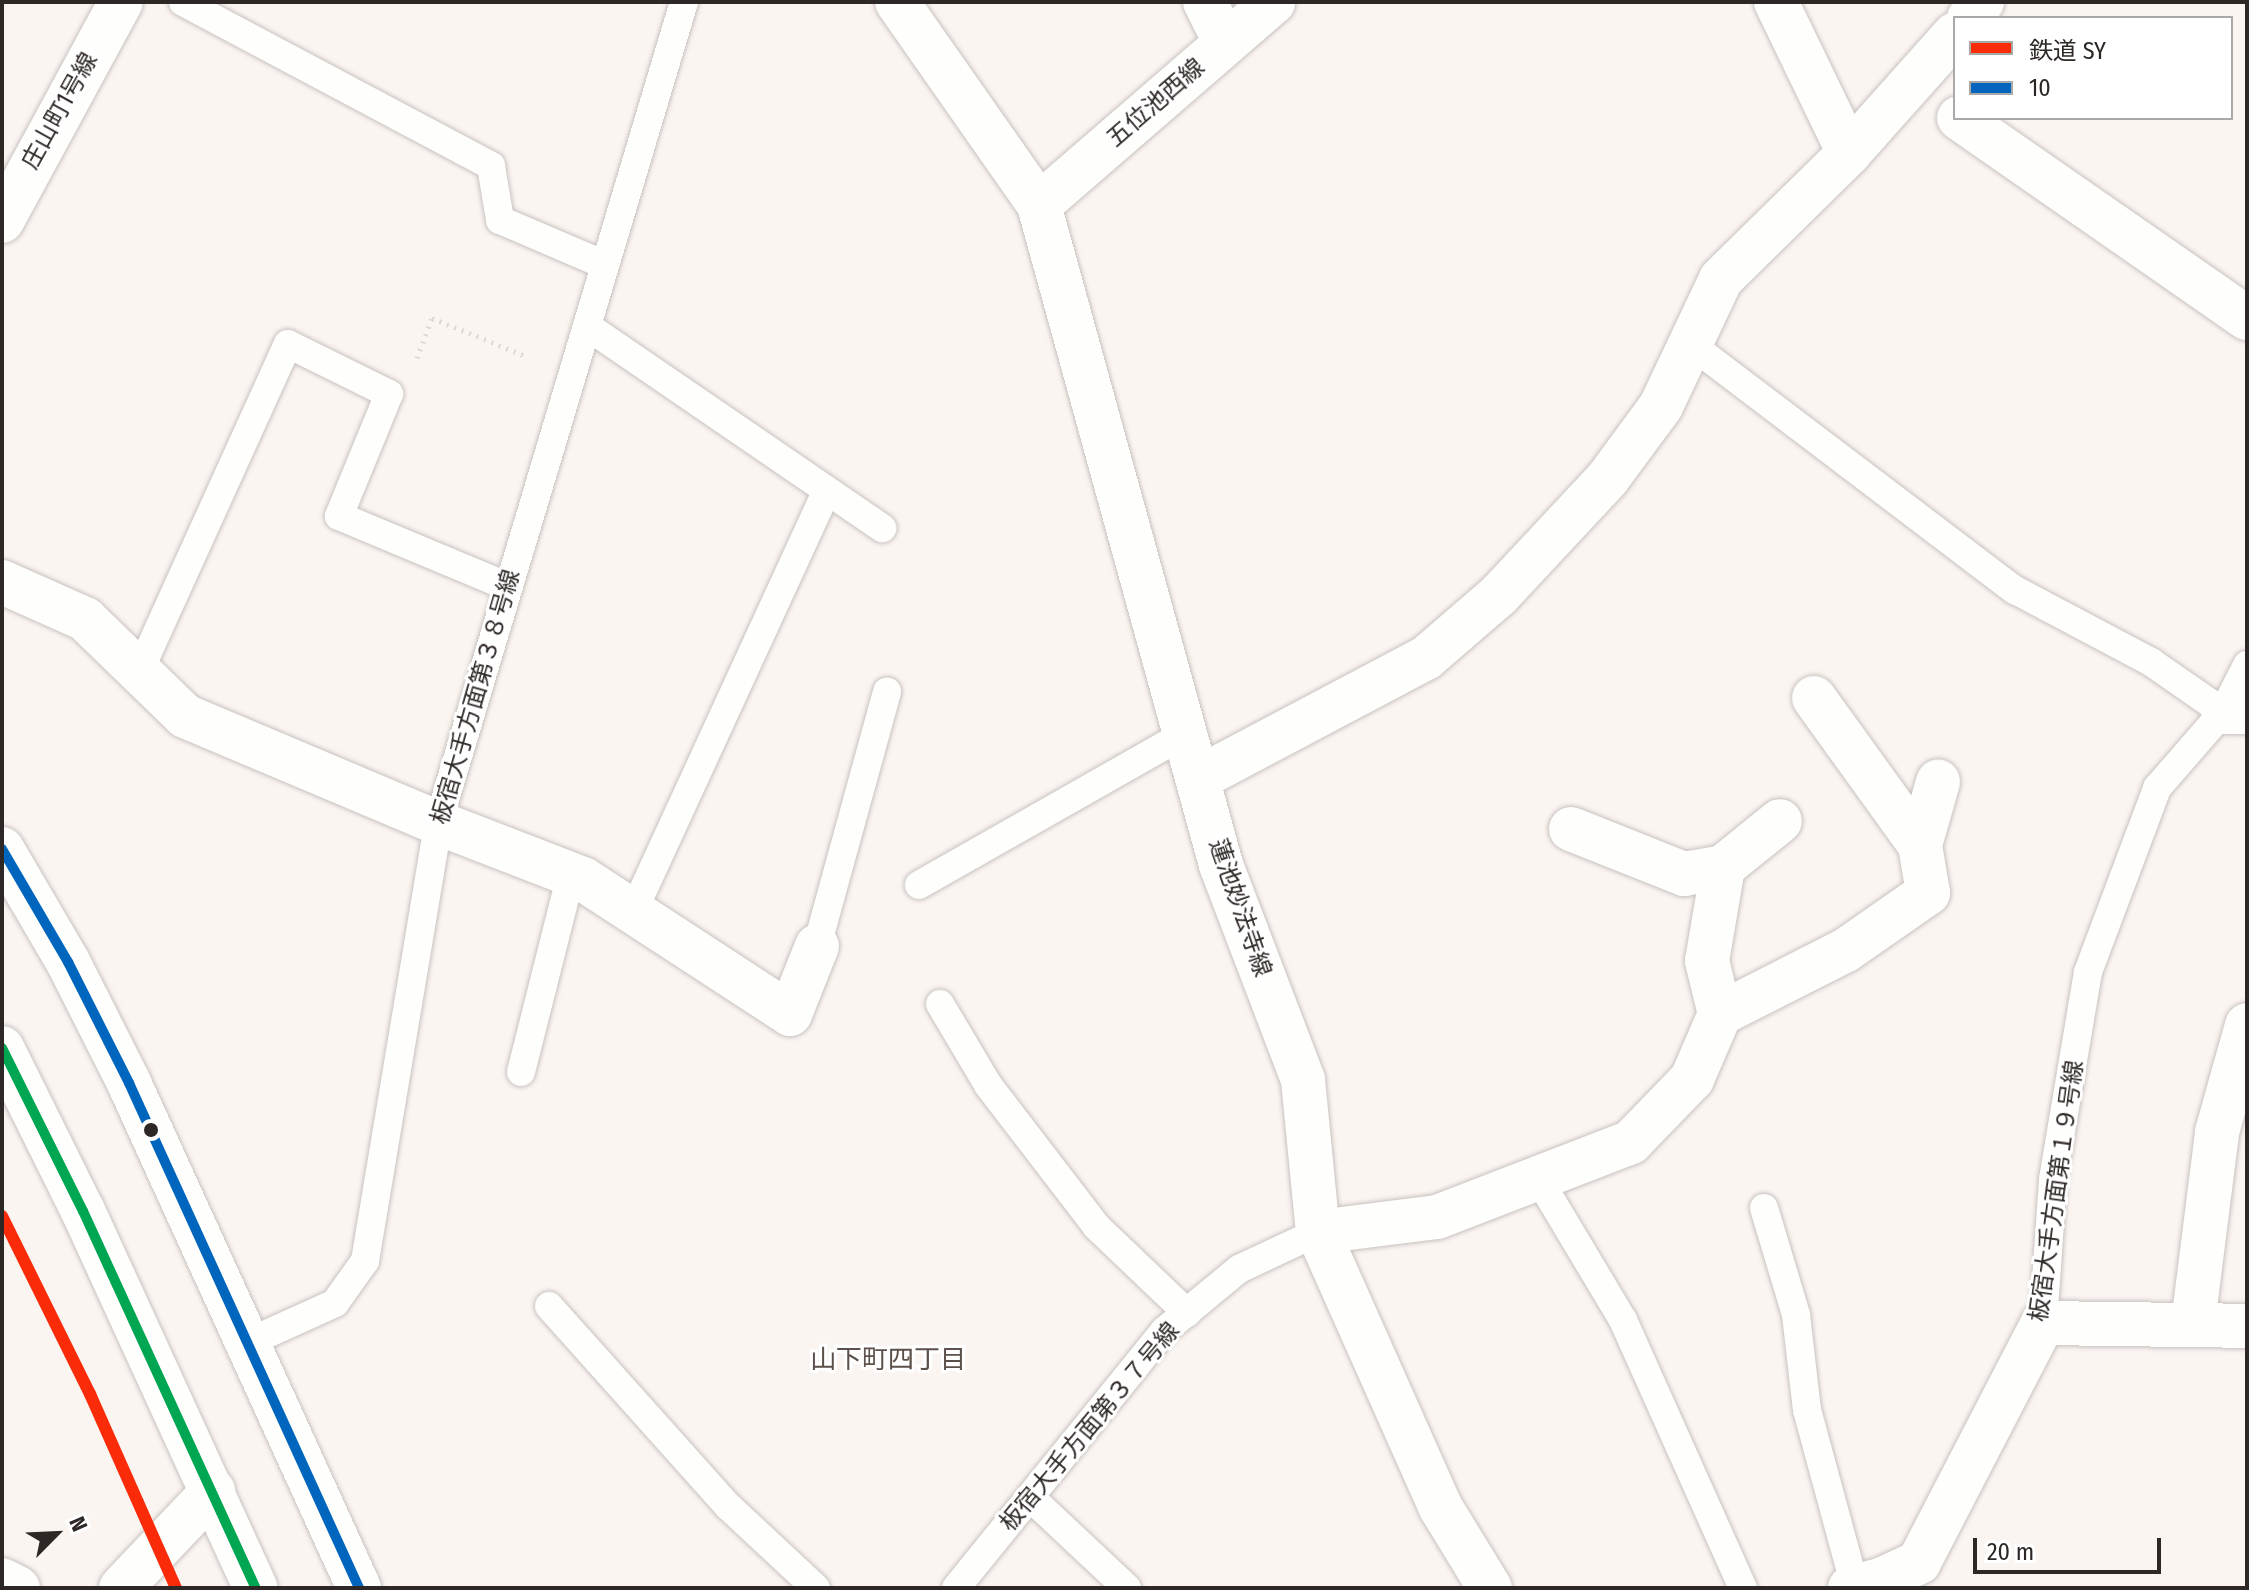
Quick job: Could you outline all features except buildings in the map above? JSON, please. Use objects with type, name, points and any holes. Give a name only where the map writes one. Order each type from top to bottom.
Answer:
[{"type":"street","name":"庄山町1号線","points":[[2,221],[121,2]]},
{"type":"street","name":"蓮池妙法寺線","points":[[897,2],[1039,205],[1188,732],[1221,865],[1303,1080],[1318,1232],[1441,1508],[1490,1588]]},
{"type":"street","points":[[1205,2],[1225,42]]},
{"type":"street","name":"五位池西線","points":[[1039,205],[1273,2]]},
{"type":"street","points":[[1776,2],[1849,153]]},
{"type":"street","points":[[1199,778],[1426,658],[1499,595],[1608,478],[1661,406],[1721,279],[1849,153],[1912,86],[1953,36]]},
{"type":"street","points":[[1912,86],[1953,114]]},
{"type":"street","points":[[1961,120],[2247,318]]},
{"type":"street","points":[[2,582],[85,619],[185,716],[438,823],[571,874],[790,1014],[817,946]]},
{"type":"street","points":[[1814,698],[1920,845]]},
{"type":"street","points":[[1720,1014],[1846,950],[1928,893],[1920,845],[1938,782]]},
{"type":"street","points":[[1571,829],[1684,874],[1723,867],[1780,821]]},
{"type":"street","points":[[2,849],[68,962],[129,1083],[359,1588]]},
{"type":"street","points":[[1318,1232],[1437,1217],[1631,1142],[1692,1079],[1720,1014],[1707,961],[1723,867]]},
{"type":"street","points":[[2193,1323],[2217,1132],[2247,1025]]},
{"type":"street","points":[[2,1048],[83,1211],[256,1588]]},
{"type":"street","points":[[2043,1323],[2247,1326]]},
{"type":"street","name":"板宿大手方面第１９号線","points":[[1870,1585],[1919,1562],[2043,1323]]},
{"type":"street","points":[[121,1588],[213,1491]]},
{"type":"street","points":[[2,1580],[18,1588]]},
{"type":"lane","points":[[183,2],[491,166],[500,220],[605,265]]},
{"type":"lane","name":"板宿大手方面第３８号線","points":[[247,1343],[335,1303],[365,1261],[438,823],[684,2]]},
{"type":"lane","points":[[587,326],[882,528]]},
{"type":"lane","points":[[1689,343],[2015,590],[2151,662],[2235,712]]},
{"type":"lane","points":[[139,672],[288,344],[389,394],[339,516],[509,587]]},
{"type":"lane","points":[[633,912],[827,490]]},
{"type":"lane","name":"板宿大手方面第１９号線","points":[[2043,1323],[2053,1179],[2088,972],[2157,788],[2235,712],[2247,665]]},
{"type":"lane","points":[[817,946],[887,691]]},
{"type":"lane","points":[[919,885],[1188,732]]},
{"type":"lane","points":[[521,1072],[571,874]]},
{"type":"lane","points":[[940,1004],[988,1085],[1096,1226],[1187,1313]]},
{"type":"lane","points":[[1538,1178],[1623,1320],[1743,1588]]},
{"type":"lane","points":[[1764,1208],[1796,1315],[1807,1410],[1870,1585]]},
{"type":"lane","name":"板宿大手方面第３７号線","points":[[956,1588],[1164,1331],[1239,1269],[1318,1232]]},
{"type":"lane","points":[[549,1306],[728,1506],[816,1588]]},
{"type":"lane","points":[[1030,1497],[1127,1588]]},
{"type":"path","points":[[389,394],[406,387],[432,318],[572,374]]},
{"type":"rail line","name":"SY","points":[[2,1216],[90,1394],[176,1588]]},
{"type":"transit line","name":"10","points":[[2,849],[68,962],[129,1083],[359,1588]]},
{"type":"transit line","points":[[2,1048],[83,1211],[256,1588]]},
{"type":"district","name":"山下町四丁目","points":[[888,1360]]}]
